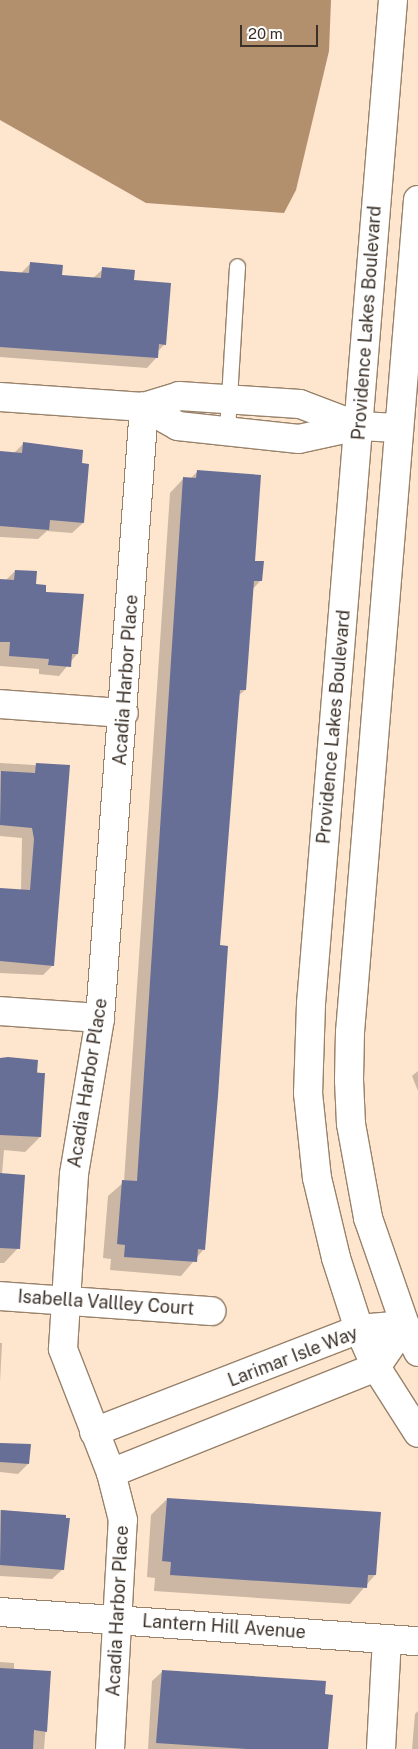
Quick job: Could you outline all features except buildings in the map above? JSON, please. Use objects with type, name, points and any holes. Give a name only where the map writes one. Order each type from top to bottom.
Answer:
[{"type":"street","name":"Providence Lakes Boulevard","points":[[393,0],[311,1004],[308,1093],[312,1139],[325,1218],[359,1329],[376,1367],[418,1433]]},
{"type":"street","points":[[418,200],[350,1032],[349,1080],[356,1160],[368,1218],[405,1325],[418,1352]]},
{"type":"street","points":[[0,397],[144,407],[180,396],[229,398],[300,404],[358,426]]},
{"type":"street","points":[[144,407],[178,426],[299,439],[358,426],[399,428]]},
{"type":"street","name":"Acadia Harbor Place","points":[[110,1749],[123,1520],[111,1473],[63,1348],[64,1301],[74,1174],[100,1018],[124,713],[144,407]]},
{"type":"street","points":[[0,704],[124,713]]},
{"type":"street","points":[[0,1011],[100,1018]]},
{"type":"street","name":"Isabella Vallley Court","points":[[0,1296],[211,1310]]},
{"type":"street","name":"Larimar Isle Way","points":[[94,1432],[172,1404],[359,1329],[405,1325]]},
{"type":"street","name":"Larimar Isle Way","points":[[376,1367],[405,1325]]},
{"type":"street","points":[[111,1473],[376,1367]]},
{"type":"street","points":[[172,1404],[189,1442]]},
{"type":"street","name":"Lantern Hill Avenue","points":[[0,1612],[418,1642]]},
{"type":"street","points":[[381,1749],[387,1639]]},
{"type":"lane","points":[[227,430],[237,266]]},
{"type":"shaded area","points":[[0,0],[331,0],[329,51],[296,190],[284,213],[146,203],[0,120]]}]
